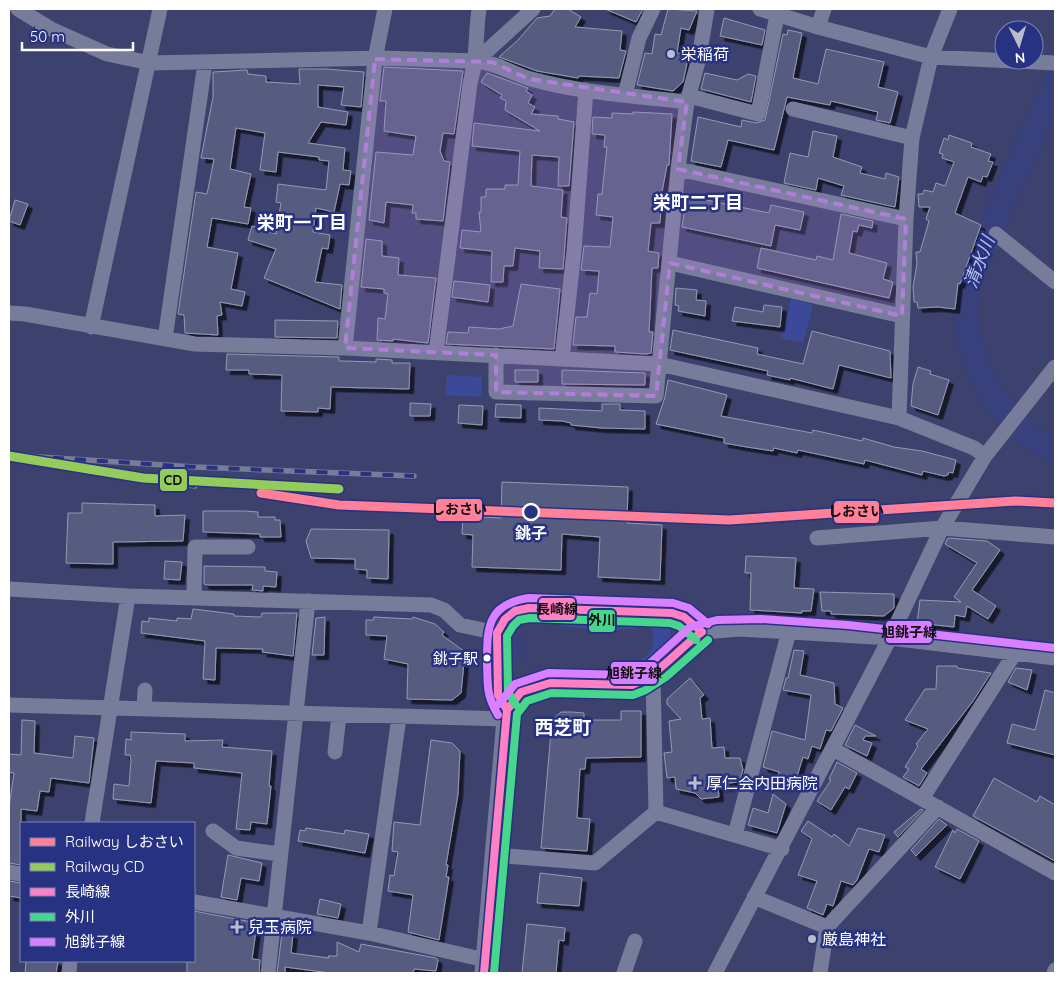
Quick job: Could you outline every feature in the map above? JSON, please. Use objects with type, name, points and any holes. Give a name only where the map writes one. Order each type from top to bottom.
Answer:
[{"type":"main road","points":[[484,967],[507,715]]},
{"type":"street","points":[[18,9],[52,29],[107,54],[150,63],[375,59],[492,62],[530,79],[586,90],[625,95],[688,99],[758,114],[778,15]]},
{"type":"street","points":[[91,327],[150,63],[160,9]]},
{"type":"street","points":[[345,348],[375,59],[385,9]]},
{"type":"street","points":[[436,352],[470,83],[476,61],[475,36],[479,9]]},
{"type":"street","points":[[476,61],[533,9]]},
{"type":"street","points":[[625,95],[639,38],[653,9]]},
{"type":"street","points":[[496,355],[496,392],[656,396],[678,169],[688,99],[699,58],[707,9]]},
{"type":"street","points":[[760,9],[818,27],[932,57],[1055,63]]},
{"type":"street","points":[[818,27],[824,9]]},
{"type":"street","points":[[899,418],[906,220],[912,138],[932,57],[950,9]]},
{"type":"street","points":[[165,339],[205,63]]},
{"type":"street","points":[[562,359],[574,251],[586,90]]},
{"type":"street","points":[[793,109],[912,138]]},
{"type":"street","points":[[678,169],[906,220]]},
{"type":"street","points":[[996,234],[1055,282]]},
{"type":"street","points":[[670,263],[902,316]]},
{"type":"street","points":[[9,313],[25,314],[195,344],[345,348],[659,364],[899,418],[974,448],[985,456]]},
{"type":"street","points":[[716,973],[890,638],[942,528],[985,456],[1055,367]]},
{"type":"street","points":[[817,538],[942,528],[1055,537]]},
{"type":"street","points":[[194,598],[195,547],[248,547]]},
{"type":"street","points":[[9,589],[128,596],[430,605],[444,610],[460,625],[497,633]]},
{"type":"street","points":[[92,822],[128,596]]},
{"type":"street","points":[[268,973],[294,714],[298,700],[308,601]]},
{"type":"street","points":[[507,715],[498,695],[497,633],[505,619],[515,611],[529,608],[672,613],[684,617],[702,632]]},
{"type":"street","points":[[507,715],[521,692],[536,686],[550,683],[632,685],[653,676],[690,639],[702,632],[740,629],[890,638],[1055,658]]},
{"type":"street","points":[[735,835],[789,631]]},
{"type":"street","points":[[923,797],[1016,653]]},
{"type":"street","points":[[653,676],[656,812]]},
{"type":"street","points":[[144,709],[145,690]]},
{"type":"street","points":[[9,705],[399,717],[507,715]]},
{"type":"street","points":[[335,752],[339,715]]},
{"type":"street","points":[[370,933],[399,717]]},
{"type":"street","points":[[833,748],[1055,872]]},
{"type":"street","points":[[820,973],[827,927],[938,807]]},
{"type":"street","points":[[656,812],[782,849]]},
{"type":"street","points":[[494,855],[596,863],[656,812]]},
{"type":"street","points":[[213,831],[236,848],[280,854]]},
{"type":"street","points":[[754,897],[827,927]]},
{"type":"street","points":[[195,902],[274,914],[370,933],[484,967]]},
{"type":"street","points":[[624,973],[635,942]]},
{"type":"highlighted area","points":[[375,59],[492,62],[529,79],[687,102],[678,169],[906,219],[902,316],[670,263],[656,396],[496,392],[496,355],[345,348]]},
{"type":"shaded area","points":[[791,299],[813,305],[803,343],[781,338]]},
{"type":"shaded area","points":[[447,375],[482,377],[481,397],[445,395]]},
{"type":"shaded area","points":[[564,619],[631,622],[636,625],[633,629],[601,631],[561,626],[560,622]]},
{"type":"shaded area","points":[[661,622],[670,626],[671,643],[647,665],[637,668],[637,661],[651,650],[653,641],[652,623]]},
{"type":"shaded area","points":[[517,633],[524,643],[527,657],[520,661],[512,657],[513,643]]},
{"type":"building","points":[[555,9],[568,9],[581,17],[575,27],[622,31],[620,50],[626,51],[619,78],[579,76],[578,78],[537,71],[499,57],[518,40],[537,18],[550,16]]},
{"type":"building","points":[[605,9],[643,9],[636,22]]},
{"type":"building","points":[[668,9],[697,11],[689,30],[681,28],[677,53],[689,54],[683,82],[673,91],[637,85],[645,53],[652,54],[655,34],[661,35]]},
{"type":"building","points":[[724,18],[765,30],[762,45],[720,36]]},
{"type":"building","points":[[788,30],[802,33],[793,78],[818,84],[826,49],[884,62],[878,87],[898,92],[890,123],[876,120],[878,112],[831,101],[830,105],[787,97],[774,150],[728,140],[721,167],[691,161],[698,117],[741,127],[742,120],[756,123],[765,120],[783,34],[787,35]]},
{"type":"building","points":[[384,67],[463,71],[454,134],[443,133],[440,151],[444,161],[450,162],[443,221],[416,219],[416,213],[412,213],[413,205],[386,202],[384,223],[369,220],[376,152],[413,155],[416,136],[384,131],[386,101],[380,101]]},
{"type":"building","points":[[299,69],[364,72],[361,107],[341,105],[344,87],[318,85],[318,107],[348,112],[346,125],[321,122],[308,143],[345,148],[343,170],[351,171],[349,185],[340,184],[334,212],[316,208],[313,232],[330,235],[328,249],[322,248],[315,282],[342,285],[340,309],[264,278],[276,249],[248,240],[252,226],[276,234],[281,203],[276,202],[278,184],[326,190],[329,161],[319,160],[319,157],[278,152],[276,172],[260,170],[265,133],[236,128],[230,169],[251,174],[244,207],[251,208],[248,224],[212,218],[207,247],[238,253],[231,289],[245,292],[242,306],[220,302],[222,315],[217,316],[218,335],[185,333],[184,315],[178,314],[196,192],[207,194],[214,159],[201,158],[213,97],[213,72],[247,70],[248,74],[266,76],[266,82],[300,84]]},
{"type":"building","points":[[487,73],[528,88],[526,91],[532,95],[528,103],[535,107],[531,114],[558,116],[558,119],[574,122],[569,186],[558,186],[559,157],[532,155],[531,186],[563,190],[561,217],[567,218],[563,269],[539,268],[540,251],[515,248],[513,266],[504,266],[503,282],[491,282],[492,251],[460,248],[462,230],[481,232],[479,212],[481,212],[481,197],[486,197],[486,189],[505,189],[505,185],[518,185],[520,151],[472,146],[474,123],[540,131],[505,110],[506,101],[500,98],[502,95],[481,82]]},
{"type":"building","points":[[705,73],[737,80],[748,74],[756,76],[751,102],[701,89]]},
{"type":"building","points":[[633,112],[672,114],[669,165],[667,165],[662,192],[660,223],[651,223],[648,251],[659,253],[658,268],[652,268],[649,332],[653,332],[651,353],[646,354],[615,352],[615,346],[573,345],[576,317],[587,317],[590,293],[597,294],[599,271],[581,270],[584,246],[610,247],[613,217],[596,215],[598,194],[602,194],[607,147],[604,147],[605,135],[592,134],[593,117],[612,118],[612,113],[633,114]]},
{"type":"building","points":[[813,131],[837,136],[833,157],[862,167],[860,173],[885,179],[886,173],[899,177],[895,207],[841,195],[844,186],[818,178],[816,190],[784,183],[790,153],[808,157]]},
{"type":"building","points":[[949,135],[972,143],[971,147],[991,154],[988,161],[993,162],[987,177],[983,176],[981,182],[968,177],[955,213],[981,225],[960,284],[958,283],[955,309],[938,307],[918,308],[917,302],[914,302],[913,287],[917,264],[916,252],[920,252],[929,221],[926,219],[930,207],[919,207],[918,194],[923,194],[924,190],[933,192],[936,183],[945,186],[954,162],[942,158],[943,154],[939,153],[944,138],[948,140]]},
{"type":"building","points":[[687,196],[769,213],[771,205],[804,212],[800,230],[775,225],[771,246],[682,227]]},
{"type":"building","points":[[15,200],[28,204],[20,225],[9,221]]},
{"type":"building","points":[[841,214],[873,221],[872,228],[859,225],[857,232],[853,231],[849,253],[887,263],[883,279],[893,282],[889,298],[757,268],[761,248],[816,260],[817,256],[833,260]]},
{"type":"building","points":[[366,239],[382,241],[382,256],[399,258],[398,275],[436,278],[428,343],[393,339],[393,341],[377,340],[378,318],[385,319],[388,294],[384,293],[384,289],[361,287]]},
{"type":"building","points":[[454,281],[490,285],[488,302],[452,297]]},
{"type":"building","points":[[521,284],[560,289],[554,349],[446,344],[448,332],[468,333],[469,327],[499,329],[513,326]]},
{"type":"building","points":[[676,288],[697,290],[696,300],[706,301],[705,316],[678,311],[679,306],[675,305]]},
{"type":"building","points":[[764,305],[782,307],[780,327],[732,321],[735,307],[763,312]]},
{"type":"building","points":[[275,320],[338,321],[337,338],[275,337]]},
{"type":"building","points":[[673,330],[758,348],[757,354],[803,364],[812,331],[890,351],[891,378],[839,365],[833,389],[790,378],[790,380],[767,375],[768,371],[670,350]]},
{"type":"building","points":[[227,354],[339,357],[339,361],[376,362],[376,359],[392,360],[392,363],[410,363],[409,389],[331,387],[330,409],[318,408],[318,412],[281,411],[282,375],[249,374],[249,370],[226,370]]},
{"type":"building","points":[[918,367],[931,371],[930,374],[949,380],[938,415],[911,406],[913,384]]},
{"type":"building","points":[[515,370],[538,370],[538,382],[515,382]]},
{"type":"building","points":[[562,370],[645,373],[645,385],[562,384]]},
{"type":"building","points":[[668,380],[727,395],[721,416],[812,433],[813,430],[862,441],[863,438],[894,447],[922,451],[956,460],[953,473],[949,472],[948,475],[944,476],[923,471],[922,475],[865,460],[864,464],[798,450],[797,453],[774,448],[773,451],[747,447],[724,443],[724,438],[656,424],[665,397]]},
{"type":"building","points":[[410,403],[431,404],[430,416],[410,416]]},
{"type":"building","points":[[496,404],[521,405],[521,418],[495,417]]},
{"type":"building","points":[[602,404],[620,404],[620,410],[645,411],[645,429],[602,428],[571,425],[571,423],[562,421],[539,420],[539,408],[602,411]]},
{"type":"building","points":[[459,405],[483,406],[482,425],[458,423]]},
{"type":"building","points":[[502,482],[628,487],[627,523],[662,525],[660,580],[598,577],[600,537],[562,534],[561,570],[472,567],[473,535],[462,534],[463,516],[501,518]]},
{"type":"building","points":[[82,503],[155,505],[155,516],[185,515],[183,541],[113,542],[113,564],[66,563],[68,513],[82,513]]},
{"type":"building","points":[[203,511],[258,512],[258,517],[275,517],[275,520],[280,520],[281,537],[260,537],[260,534],[203,532]]},
{"type":"building","points":[[311,529],[389,530],[388,579],[367,578],[367,570],[355,569],[355,559],[311,558],[306,541]]},
{"type":"building","points":[[948,538],[987,541],[1000,550],[972,590],[996,606],[988,619],[967,606],[965,617],[955,615],[954,627],[917,623],[920,600],[961,602],[954,597],[977,563],[945,544]]},
{"type":"building","points":[[746,556],[796,558],[794,588],[814,589],[811,611],[802,611],[802,613],[750,610],[751,573],[745,573]]},
{"type":"building","points":[[165,561],[182,562],[180,580],[164,579]]},
{"type":"building","points":[[204,566],[265,567],[265,571],[277,572],[276,587],[263,586],[263,591],[252,590],[253,585],[204,584]]},
{"type":"building","points":[[820,592],[894,594],[894,608],[884,616],[831,614],[831,611],[822,611]]},
{"type":"building","points":[[193,609],[234,614],[234,616],[261,617],[262,613],[297,613],[293,656],[262,652],[263,649],[216,648],[215,680],[203,679],[205,641],[141,633],[142,621],[149,622],[149,618],[177,621],[177,618],[191,619]]},
{"type":"building","points":[[325,617],[324,655],[312,655],[316,618]]},
{"type":"building","points":[[374,617],[412,619],[413,617],[435,624],[444,632],[442,635],[465,652],[461,693],[452,700],[407,699],[408,664],[384,659],[387,636],[366,635],[366,620],[373,620]]},
{"type":"building","points":[[794,650],[804,651],[800,675],[834,683],[835,704],[843,708],[831,731],[826,730],[820,749],[812,746],[808,759],[803,757],[794,786],[778,776],[779,772],[763,767],[772,731],[805,740],[811,695],[783,690],[786,678],[788,678]]},
{"type":"building","points":[[937,666],[957,666],[957,668],[991,673],[973,701],[921,769],[927,773],[919,786],[903,777],[909,769],[905,767],[918,746],[916,744],[928,729],[905,720],[925,689],[936,689]]},
{"type":"building","points":[[1016,668],[1032,670],[1027,690],[1008,682]]},
{"type":"building","points":[[690,678],[704,695],[700,698],[702,719],[710,718],[712,748],[724,747],[725,758],[740,758],[743,770],[739,782],[728,783],[729,787],[718,787],[719,797],[701,799],[695,793],[676,789],[675,777],[667,778],[664,753],[672,752],[669,721],[681,719],[667,704],[667,699]]},
{"type":"building","points":[[1045,690],[1055,693],[1055,755],[1007,743],[1012,724],[1035,730]]},
{"type":"building","points":[[621,711],[641,711],[641,757],[586,758],[585,769],[580,769],[577,818],[590,819],[587,851],[541,848],[552,720],[561,712],[572,712],[584,713],[584,720],[621,720]]},
{"type":"building","points":[[22,720],[35,721],[34,753],[73,758],[75,736],[94,738],[89,783],[51,778],[49,792],[40,791],[37,811],[21,809],[20,865],[9,863],[9,807],[14,773],[9,772],[9,754],[21,755]]},
{"type":"building","points":[[855,725],[876,736],[865,736],[863,740],[872,743],[867,756],[845,745]]},
{"type":"building","points":[[131,732],[185,734],[185,741],[223,740],[222,747],[272,751],[267,824],[251,822],[250,830],[236,829],[242,773],[194,768],[194,763],[156,761],[151,803],[113,799],[114,784],[129,786],[131,760],[130,755],[125,755],[126,739],[131,740]]},
{"type":"building","points":[[431,740],[452,743],[460,751],[458,794],[446,865],[448,865],[446,877],[449,877],[439,940],[408,932],[413,895],[388,891],[390,875],[394,876],[398,852],[392,851],[394,822],[420,825]]},
{"type":"building","points":[[837,762],[857,773],[849,789],[845,787],[831,810],[817,801],[831,780],[829,779]]},
{"type":"building","points":[[994,778],[1037,802],[1040,796],[1055,805],[1055,861],[973,816]]},
{"type":"building","points":[[773,794],[786,804],[777,833],[748,825],[753,808],[768,813]]},
{"type":"building","points":[[921,809],[923,810],[898,837],[894,832]]},
{"type":"building","points":[[939,819],[947,825],[916,856],[911,850]]},
{"type":"building","points":[[808,821],[832,837],[834,834],[849,846],[858,828],[885,835],[879,852],[869,849],[857,880],[853,885],[841,881],[833,906],[827,904],[823,915],[807,908],[817,881],[798,875],[812,839],[801,831]]},
{"type":"building","points":[[306,828],[344,834],[345,830],[369,834],[365,853],[298,841],[300,830],[305,831]]},
{"type":"building","points":[[957,829],[979,841],[960,879],[935,867],[953,830],[955,833]]},
{"type":"building","points":[[228,855],[262,863],[259,881],[241,878],[237,900],[221,897]]},
{"type":"building","points":[[540,873],[582,878],[579,906],[537,903]]},
{"type":"building","points":[[9,881],[20,883],[20,898],[9,896]]},
{"type":"building","points":[[320,899],[341,904],[338,918],[317,914]]},
{"type":"building","points":[[195,911],[257,923],[252,959],[260,960],[259,973],[187,973],[187,962],[195,962]]},
{"type":"building","points":[[527,924],[565,928],[564,941],[559,940],[556,973],[522,973]]},
{"type":"building","points":[[282,933],[293,934],[291,953],[329,958],[328,956],[337,956],[337,942],[359,952],[361,944],[436,958],[438,960],[436,971],[414,969],[413,973],[330,973],[285,967],[285,973],[277,973]]},
{"type":"building","points":[[26,962],[58,962],[56,973],[25,973]]},
{"type":"waterway","name":"清水川","points":[[1055,83],[967,284],[966,304],[971,344],[985,382],[1008,416],[1022,430],[1055,450]]},
{"type":"railway","points":[[9,455],[195,467],[414,476]]},
{"type":"railway","points":[[143,478],[195,486]]},
{"type":"rail line","name":"CD","points":[[9,456],[143,478],[339,489]]},
{"type":"rail line","name":"しおさい","points":[[261,493],[339,505],[729,520],[1015,501],[1055,503]]},
{"type":"transit line","name":"旭銚子線","points":[[498,715],[488,690],[489,629],[497,612],[515,601],[529,598],[673,603],[689,608],[708,624]]},
{"type":"transit line","name":"長崎線","points":[[507,710],[498,695],[497,633],[505,619],[515,611],[529,608],[672,613],[684,617],[702,632]]},
{"type":"transit line","name":"外川","points":[[516,705],[508,692],[507,636],[519,620],[530,618],[670,623],[679,626],[696,640]]},
{"type":"transit line","name":"旭銚子線","points":[[499,704],[515,684],[548,673],[630,675],[647,666],[690,627],[717,620],[761,619],[848,625],[1055,648]]},
{"type":"transit line","name":"長崎線","points":[[484,973],[507,710],[521,692],[550,683],[632,685],[660,668],[702,632]]},
{"type":"transit line","name":"外川","points":[[494,973],[517,714],[527,701],[551,693],[633,695],[646,690],[666,677],[708,640]]},
{"type":"place","name":"栄稲荷","points":[[671,54]]},
{"type":"place","name":"銚子","points":[[531,512]]},
{"type":"place","name":"銚子駅","points":[[487,658]]},
{"type":"place","name":"厚仁会内田病院","points":[[695,783]]},
{"type":"place","name":"兒玉病院","points":[[237,927]]},
{"type":"place","name":"厳島神社","points":[[812,939]]},
{"type":"district","name":"栄町二丁目","points":[[698,202]]},
{"type":"district","name":"栄町一丁目","points":[[302,222]]},
{"type":"district","name":"西芝町","points":[[563,727]]}]
